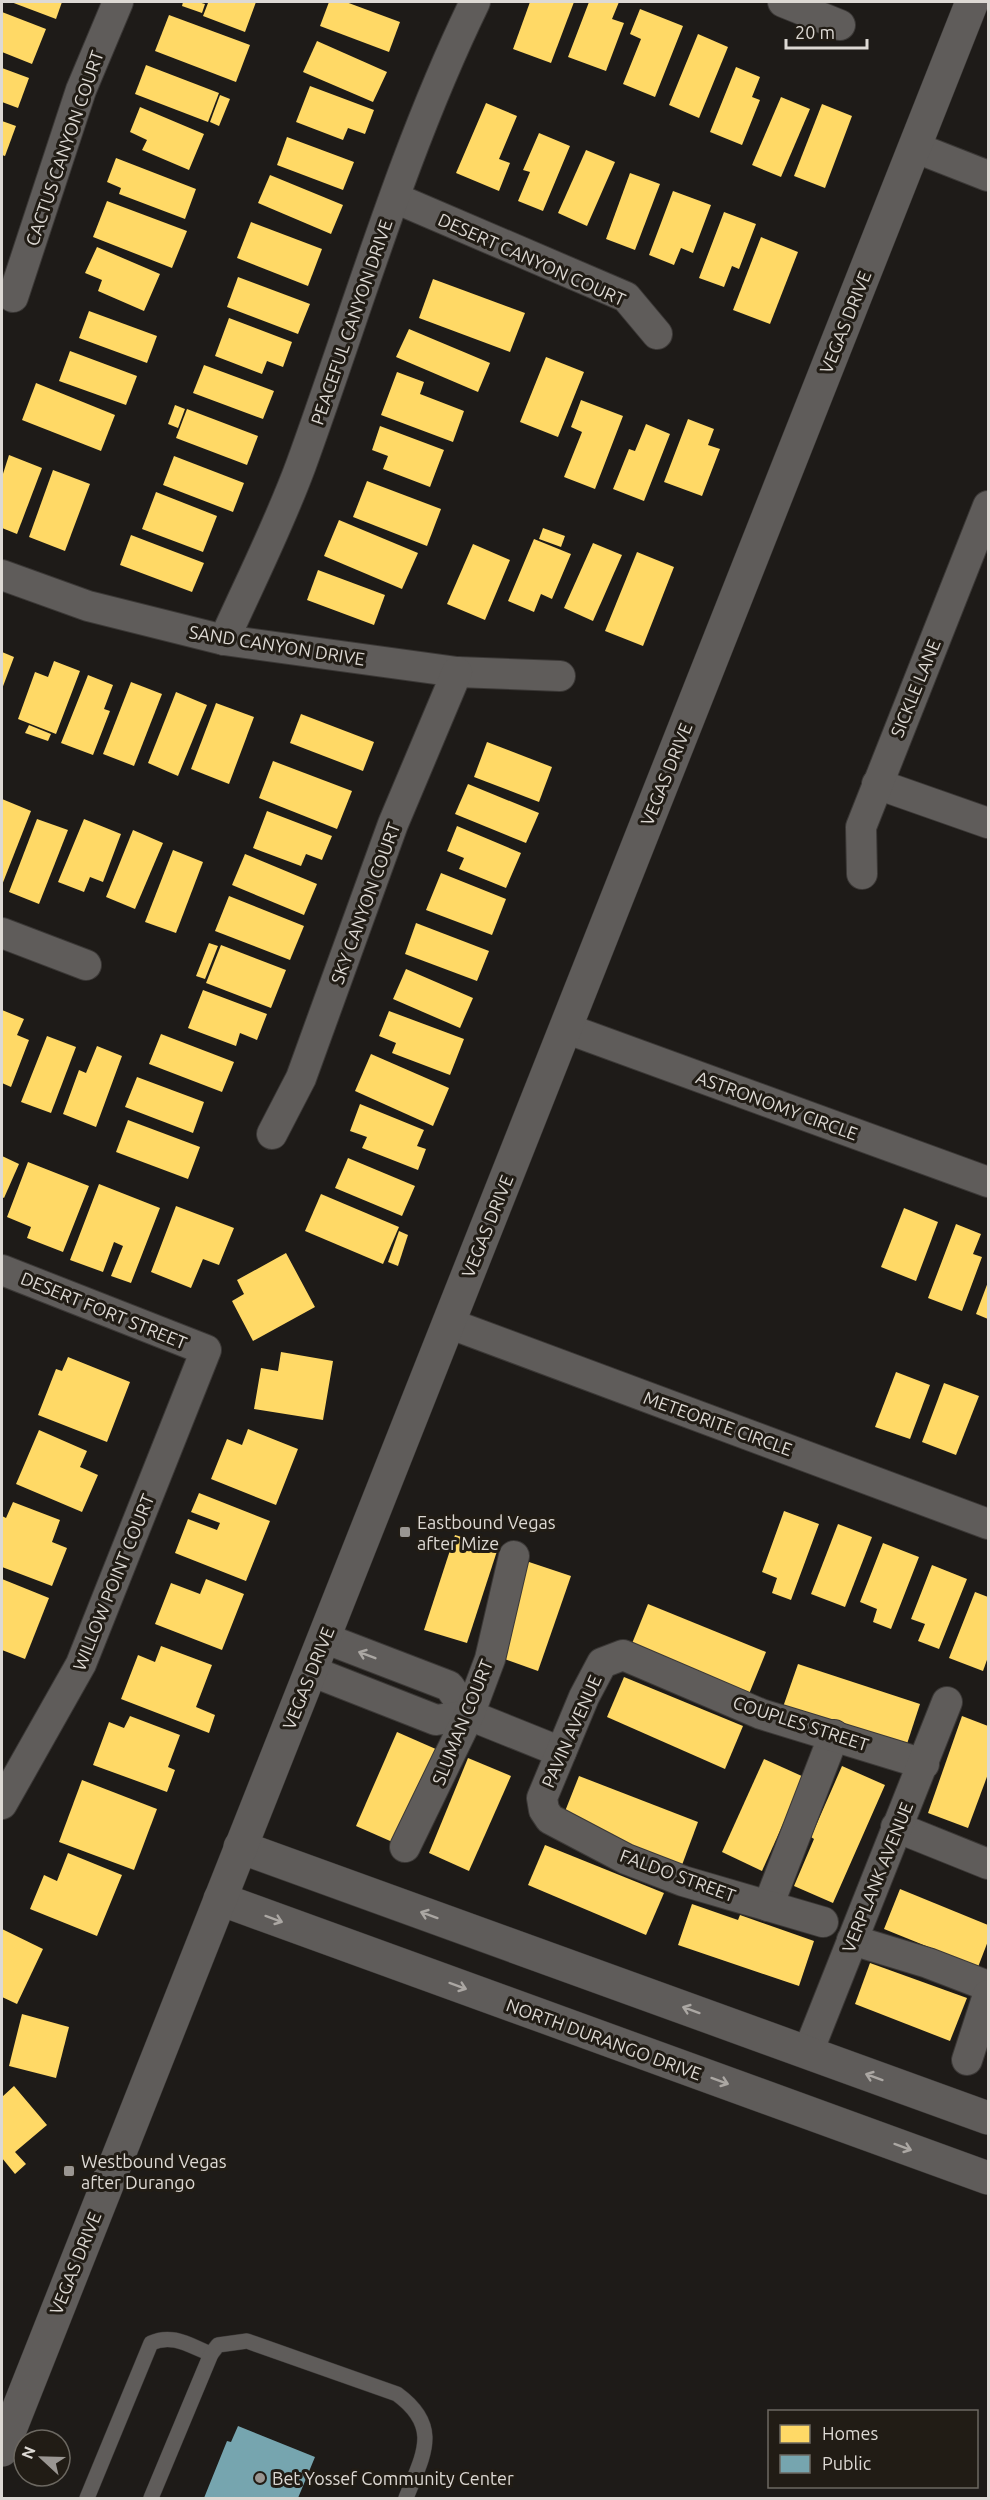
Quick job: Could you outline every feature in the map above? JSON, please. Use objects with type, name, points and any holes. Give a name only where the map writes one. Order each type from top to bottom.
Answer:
[{"type":"main road","name":"VEGAS DRIVE","points":[[2,2450],[972,2]]},
{"type":"main road","points":[[240,1847],[988,2118]]},
{"type":"main road","name":"NORTH DURANGO DRIVE","points":[[219,1899],[988,2178]]},
{"type":"street","name":"CACTUS CANYON COURT","points":[[13,297],[81,90],[118,2]]},
{"type":"street","name":"PEACEFUL CANYON DRIVE","points":[[224,640],[300,468],[395,198],[452,49],[475,2]]},
{"type":"street","points":[[783,2],[840,25]]},
{"type":"street","points":[[914,147],[988,176]]},
{"type":"street","name":"DESERT CANYON COURT","points":[[395,198],[626,297],[657,334]]},
{"type":"street","name":"SICKLE LANE","points":[[861,874],[861,827],[988,506]]},
{"type":"street","name":"SAND CANYON DRIVE","points":[[2,575],[88,606],[224,640],[458,672],[560,676]]},
{"type":"street","name":"SKY CANYON COURT","points":[[272,1134],[301,1078],[393,824],[458,672]]},
{"type":"street","points":[[877,784],[988,824]]},
{"type":"street","points":[[2,933],[86,964]]},
{"type":"street","name":"ASTRONOMY CIRCLE","points":[[565,1028],[988,1182]]},
{"type":"street","name":"DESERT FORT STREET","points":[[2,1270],[206,1350]]},
{"type":"street","name":"METEORITE CIRCLE","points":[[448,1323],[988,1524]]},
{"type":"street","name":"WILLOW POINT COURT","points":[[2,1804],[81,1664],[206,1350]]},
{"type":"street","name":"SLUMAN COURT","points":[[405,1847],[469,1715],[490,1659],[514,1556]]},
{"type":"street","points":[[324,1638],[403,1688]]},
{"type":"street","name":"COUPLES STREET","points":[[612,1658],[623,1656],[761,1714],[924,1764]]},
{"type":"street","name":"PAVIN AVENUE","points":[[544,1810],[542,1798],[561,1752],[602,1663],[612,1658]]},
{"type":"street","points":[[311,1671],[403,1688],[448,1686],[469,1715],[561,1752]]},
{"type":"street","name":"VERPLANK AVENUE","points":[[808,2052],[947,1702]]},
{"type":"street","points":[[768,1906],[834,1735]]},
{"type":"street","name":"FALDO STREET","points":[[544,1810],[550,1819],[626,1859],[683,1881],[823,1922]]},
{"type":"street","points":[[896,1827],[988,1864]]},
{"type":"street","points":[[852,1940],[928,1963],[988,1986]]},
{"type":"street","points":[[967,2060],[988,1995]]},
{"type":"lane","points":[[87,2499],[151,2343],[163,2337],[211,2354]]},
{"type":"lane","points":[[151,2499],[211,2354],[218,2345],[247,2341],[397,2394],[420,2416],[427,2446],[406,2499]]},
{"type":"building: Homes","points":[[11,2],[62,2],[56,19]]},
{"type":"building: Homes","points":[[183,2],[205,4],[202,13],[182,6]]},
{"type":"building: Homes","points":[[204,2],[256,2],[245,32],[203,16],[208,3]]},
{"type":"building: Homes","points":[[329,2],[346,2],[400,22],[389,52],[320,26]]},
{"type":"building: Homes","points":[[530,2],[574,2],[551,63],[513,49]]},
{"type":"building: Homes","points":[[589,2],[619,2],[612,19],[624,23],[606,71],[568,57]]},
{"type":"building: Homes","points":[[640,9],[683,26],[655,97],[623,84],[641,39],[630,34]]},
{"type":"building: Homes","points":[[2,12],[46,29],[32,64],[2,52]]},
{"type":"building: Homes","points":[[169,15],[250,45],[236,82],[155,51]]},
{"type":"building: Homes","points":[[698,34],[728,47],[699,118],[669,105]]},
{"type":"building: Homes","points":[[317,41],[387,72],[373,102],[303,72]]},
{"type":"building: Homes","points":[[146,65],[219,93],[208,122],[135,94]]},
{"type":"building: Homes","points":[[736,67],[760,77],[752,97],[760,100],[742,145],[710,132]]},
{"type":"building: Homes","points":[[2,68],[29,78],[18,108],[2,102]]},
{"type":"building: Homes","points":[[310,86],[374,110],[365,134],[348,128],[343,140],[296,122]]},
{"type":"building: Homes","points":[[220,95],[230,99],[219,126],[210,122]]},
{"type":"building: Homes","points":[[781,97],[810,109],[781,177],[752,165]]},
{"type":"building: Homes","points":[[486,103],[517,116],[499,159],[510,163],[499,191],[456,173]]},
{"type":"building: Homes","points":[[822,104],[852,116],[825,188],[794,176]]},
{"type":"building: Homes","points":[[140,107],[204,134],[189,170],[142,150],[147,140],[130,132]]},
{"type":"building: Homes","points":[[2,121],[16,126],[5,156],[2,155]]},
{"type":"building: Homes","points":[[539,133],[570,146],[543,211],[518,201],[530,172],[523,170]]},
{"type":"building: Homes","points":[[287,137],[354,162],[343,190],[277,165]]},
{"type":"building: Homes","points":[[586,150],[615,162],[587,226],[558,213]]},
{"type":"building: Homes","points":[[116,158],[196,189],[185,219],[119,194],[121,188],[107,182]]},
{"type":"building: Homes","points":[[630,173],[660,184],[635,250],[606,239]]},
{"type":"building: Homes","points":[[270,175],[343,205],[331,234],[258,203]]},
{"type":"building: Homes","points":[[673,191],[711,205],[693,253],[681,248],[674,265],[649,255]]},
{"type":"building: Homes","points":[[107,201],[187,231],[172,268],[93,237]]},
{"type":"building: Homes","points":[[724,212],[756,224],[739,269],[732,266],[724,287],[699,278]]},
{"type":"building: Homes","points":[[251,222],[322,249],[308,286],[237,258]]},
{"type":"building: Homes","points":[[761,237],[798,252],[770,324],[733,310]]},
{"type":"building: Homes","points":[[97,247],[160,274],[144,311],[98,291],[102,280],[85,273]]},
{"type":"building: Homes","points":[[238,277],[310,304],[298,334],[227,307]]},
{"type":"building: Homes","points":[[433,279],[525,313],[510,352],[419,318]]},
{"type":"building: Homes","points":[[89,311],[157,336],[147,363],[79,338]]},
{"type":"building: Homes","points":[[229,318],[292,342],[283,367],[267,361],[262,374],[215,356]]},
{"type":"building: Homes","points":[[409,329],[490,363],[478,392],[396,357]]},
{"type":"building: Homes","points":[[70,351],[137,376],[126,405],[59,381]]},
{"type":"building: Homes","points":[[546,357],[584,372],[558,437],[520,422]]},
{"type":"building: Homes","points":[[204,365],[274,391],[263,419],[193,393]]},
{"type":"building: Homes","points":[[397,372],[424,382],[420,394],[464,411],[453,442],[381,415]]},
{"type":"building: Homes","points":[[36,383],[115,415],[101,451],[22,420]]},
{"type":"building: Homes","points":[[581,400],[623,416],[595,489],[564,477],[582,432],[571,427]]},
{"type":"building: Homes","points":[[175,405],[185,409],[178,428],[168,424]]},
{"type":"building: Homes","points":[[187,409],[258,436],[247,465],[176,438]]},
{"type":"building: Homes","points":[[688,419],[714,429],[708,445],[720,449],[702,496],[664,482]]},
{"type":"building: Homes","points":[[646,424],[670,434],[644,501],[613,489],[629,449],[635,451]]},
{"type":"building: Homes","points":[[380,426],[444,450],[430,487],[383,469],[388,456],[372,450]]},
{"type":"building: Homes","points":[[9,455],[42,468],[17,534],[2,528],[2,477]]},
{"type":"building: Homes","points":[[174,456],[244,483],[233,512],[163,485]]},
{"type":"building: Homes","points":[[53,470],[90,484],[65,551],[29,537]]},
{"type":"building: Homes","points":[[367,481],[441,509],[427,546],[353,517]]},
{"type":"building: Homes","points":[[156,492],[217,516],[203,552],[142,529]]},
{"type":"building: Homes","points":[[339,520],[418,553],[402,589],[324,556]]},
{"type":"building: Homes","points":[[543,528],[565,536],[561,547],[539,539]]},
{"type":"building: Homes","points":[[131,535],[204,563],[192,592],[120,565]]},
{"type":"building: Homes","points":[[534,539],[571,554],[552,599],[541,594],[534,612],[508,601]]},
{"type":"building: Homes","points":[[593,543],[622,555],[593,621],[564,608]]},
{"type":"building: Homes","points":[[473,544],[510,560],[485,620],[447,604]]},
{"type":"building: Homes","points":[[637,552],[674,567],[643,646],[605,631]]},
{"type":"building: Homes","points":[[318,570],[385,595],[374,625],[307,600]]},
{"type":"building: Homes","points":[[2,652],[14,657],[2,689]]},
{"type":"building: Homes","points":[[54,661],[80,671],[56,734],[18,719],[35,672],[48,677]]},
{"type":"building: Homes","points":[[88,675],[113,685],[104,709],[110,711],[93,755],[61,743]]},
{"type":"building: Homes","points":[[131,682],[162,694],[134,766],[103,754]]},
{"type":"building: Homes","points":[[176,692],[207,705],[178,776],[148,763]]},
{"type":"building: Homes","points":[[216,703],[254,717],[229,784],[191,769]]},
{"type":"building: Homes","points":[[301,714],[374,742],[363,771],[290,743]]},
{"type":"building: Homes","points":[[29,725],[51,734],[48,741],[25,733]]},
{"type":"building: Homes","points":[[487,742],[552,767],[539,802],[474,777]]},
{"type":"building: Homes","points":[[273,761],[352,791],[337,829],[259,798]]},
{"type":"building: Homes","points":[[468,784],[539,813],[526,843],[455,814]]},
{"type":"building: Homes","points":[[2,799],[31,811],[2,885]]},
{"type":"building: Homes","points":[[267,811],[332,836],[322,860],[306,854],[301,866],[253,848]]},
{"type":"building: Homes","points":[[37,819],[68,830],[39,904],[9,892]]},
{"type":"building: Homes","points":[[84,819],[121,834],[103,882],[90,877],[84,892],[58,882]]},
{"type":"building: Homes","points":[[457,826],[521,853],[506,888],[459,869],[464,858],[447,851]]},
{"type":"building: Homes","points":[[133,830],[163,843],[135,909],[106,897]]},
{"type":"building: Homes","points":[[173,850],[203,862],[176,933],[145,922]]},
{"type":"building: Homes","points":[[245,854],[317,884],[304,915],[232,885]]},
{"type":"building: Homes","points":[[441,873],[506,899],[492,935],[426,910]]},
{"type":"building: Homes","points":[[229,896],[304,926],[290,960],[215,931]]},
{"type":"building: Homes","points":[[416,923],[489,951],[477,981],[405,954]]},
{"type":"building: Homes","points":[[209,943],[218,946],[205,979],[196,976]]},
{"type":"building: Homes","points":[[221,945],[286,970],[271,1008],[206,983]]},
{"type":"building: Homes","points":[[406,969],[473,998],[460,1028],[393,999]]},
{"type":"building: Homes","points":[[203,990],[267,1014],[257,1040],[240,1033],[236,1046],[188,1028]]},
{"type":"building: Homes","points":[[2,1010],[24,1019],[17,1035],[29,1040],[11,1087],[2,1083]]},
{"type":"building: Homes","points":[[389,1011],[464,1039],[450,1075],[392,1053],[396,1043],[379,1036]]},
{"type":"building: Homes","points":[[161,1034],[234,1062],[222,1092],[149,1064]]},
{"type":"building: Homes","points":[[47,1036],[76,1047],[51,1113],[21,1102]]},
{"type":"building: Homes","points":[[97,1046],[122,1056],[96,1127],[63,1114],[79,1070],[86,1073]]},
{"type":"building: Homes","points":[[371,1054],[449,1088],[433,1126],[355,1091]]},
{"type":"building: Homes","points":[[137,1077],[204,1102],[193,1133],[125,1107]]},
{"type":"building: Homes","points":[[360,1104],[424,1130],[417,1146],[426,1149],[418,1170],[362,1148],[367,1137],[350,1131]]},
{"type":"building: Homes","points":[[128,1120],[200,1147],[188,1179],[116,1152]]},
{"type":"building: Homes","points":[[2,1156],[19,1164],[4,1198],[2,1197]]},
{"type":"building: Homes","points":[[348,1158],[415,1186],[402,1216],[335,1188]]},
{"type":"building: Homes","points":[[28,1162],[89,1186],[63,1252],[27,1238],[31,1227],[7,1217]]},
{"type":"building: Homes","points":[[99,1184],[160,1208],[131,1283],[111,1276],[123,1246],[114,1242],[103,1272],[70,1260]]},
{"type":"building: Homes","points":[[321,1194],[399,1227],[383,1264],[305,1231]]},
{"type":"building: Homes","points":[[176,1206],[234,1228],[219,1265],[203,1259],[191,1288],[151,1272]]},
{"type":"building: Homes","points":[[904,1208],[938,1222],[916,1281],[881,1267]]},
{"type":"building: Homes","points":[[956,1224],[981,1234],[973,1254],[982,1257],[962,1311],[928,1298]]},
{"type":"building: Homes","points":[[399,1231],[408,1235],[398,1266],[388,1262]]},
{"type":"building: Homes","points":[[286,1253],[315,1307],[253,1341],[232,1301],[244,1294],[237,1280]]},
{"type":"building: Homes","points":[[988,1282],[988,1319],[976,1314]]},
{"type":"building: Homes","points":[[281,1352],[333,1361],[323,1420],[254,1409],[261,1368],[278,1371]]},
{"type":"building: Homes","points":[[68,1357],[130,1382],[107,1442],[38,1415],[56,1369],[62,1371]]},
{"type":"building: Homes","points":[[896,1372],[930,1385],[910,1439],[875,1427]]},
{"type":"building: Homes","points":[[944,1383],[979,1396],[956,1455],[922,1442]]},
{"type":"building: Homes","points":[[248,1429],[298,1449],[276,1505],[211,1479],[227,1439],[242,1445]]},
{"type":"building: Homes","points":[[39,1430],[87,1451],[80,1467],[98,1475],[82,1512],[16,1484]]},
{"type":"building: Homes","points":[[199,1493],[270,1521],[246,1581],[175,1553],[188,1519],[217,1530],[220,1523],[191,1512]]},
{"type":"building: Homes","points":[[13,1502],[60,1520],[52,1542],[67,1548],[52,1586],[2,1567],[2,1516],[6,1518]]},
{"type":"building: Homes","points":[[784,1511],[819,1524],[791,1600],[772,1593],[777,1578],[762,1572]]},
{"type":"building: Homes","points":[[838,1524],[872,1537],[845,1607],[811,1594]]},
{"type":"building: Homes","points":[[455,1535],[498,1548],[467,1643],[424,1630]]},
{"type":"building: Homes","points":[[883,1543],[919,1557],[891,1629],[873,1622],[877,1609],[860,1602]]},
{"type":"building: Homes","points":[[526,1561],[571,1576],[538,1671],[499,1657]]},
{"type":"building: Homes","points":[[932,1565],[967,1579],[939,1649],[918,1641],[925,1624],[911,1619]]},
{"type":"building: Homes","points":[[2,1579],[49,1598],[25,1659],[2,1650]]},
{"type":"building: Homes","points":[[206,1579],[244,1594],[222,1650],[155,1624],[171,1583],[200,1594]]},
{"type":"building: Homes","points":[[975,1592],[988,1597],[988,1657],[983,1671],[949,1658]]},
{"type":"building: Homes","points":[[648,1604],[766,1652],[749,1694],[631,1646]]},
{"type":"building: Homes","points":[[161,1646],[212,1665],[196,1707],[215,1715],[209,1733],[121,1699],[138,1655],[155,1662]]},
{"type":"building: Homes","points":[[798,1664],[920,1704],[906,1747],[783,1707]]},
{"type":"building: Homes","points":[[624,1677],[743,1726],[725,1769],[607,1717]]},
{"type":"building: Homes","points":[[130,1716],[180,1735],[168,1767],[175,1770],[167,1792],[93,1765],[109,1722],[124,1728]]},
{"type":"building: Homes","points":[[962,1716],[988,1726],[988,1774],[968,1828],[928,1813]]},
{"type":"building: Homes","points":[[397,1732],[438,1750],[397,1844],[356,1826]]},
{"type":"building: Homes","points":[[468,1758],[511,1776],[469,1871],[429,1853]]},
{"type":"building: Homes","points":[[764,1759],[804,1777],[762,1871],[722,1852]]},
{"type":"building: Homes","points":[[842,1766],[885,1785],[833,1903],[794,1886],[814,1839],[811,1837]]},
{"type":"building: Homes","points":[[579,1776],[698,1822],[682,1865],[562,1819]]},
{"type":"building: Homes","points":[[82,1780],[157,1809],[134,1870],[59,1842]]},
{"type":"building: Homes","points":[[545,1845],[664,1893],[646,1935],[528,1885]]},
{"type":"building: Homes","points":[[68,1853],[122,1875],[97,1936],[30,1909],[44,1875],[57,1881]]},
{"type":"building: Homes","points":[[900,1889],[988,1925],[988,1941],[978,1967],[884,1929]]},
{"type":"building: Homes","points":[[692,1904],[738,1920],[740,1915],[814,1941],[799,1986],[678,1945]]},
{"type":"building: Homes","points":[[2,1929],[43,1949],[17,2004],[2,1997]]},
{"type":"building: Homes","points":[[870,1963],[967,1998],[950,2041],[855,2004]]},
{"type":"building: Homes","points":[[22,2014],[69,2027],[56,2078],[9,2066]]},
{"type":"building: Homes","points":[[14,2086],[47,2125],[15,2152],[26,2164],[15,2174],[2,2158],[2,2097]]},
{"type":"building: Public","name":"Bet Yossef Community Center","points":[[238,2426],[315,2457],[298,2498],[204,2498],[227,2441],[231,2442]]},
{"type":"place","name":"Eastbound Vegas after Mize","points":[[405,1532]]},
{"type":"place","name":"Westbound Vegas after Durango","points":[[69,2171]]},
{"type":"place","name":"Bet Yossef Community Center","points":[[260,2478]]}]
